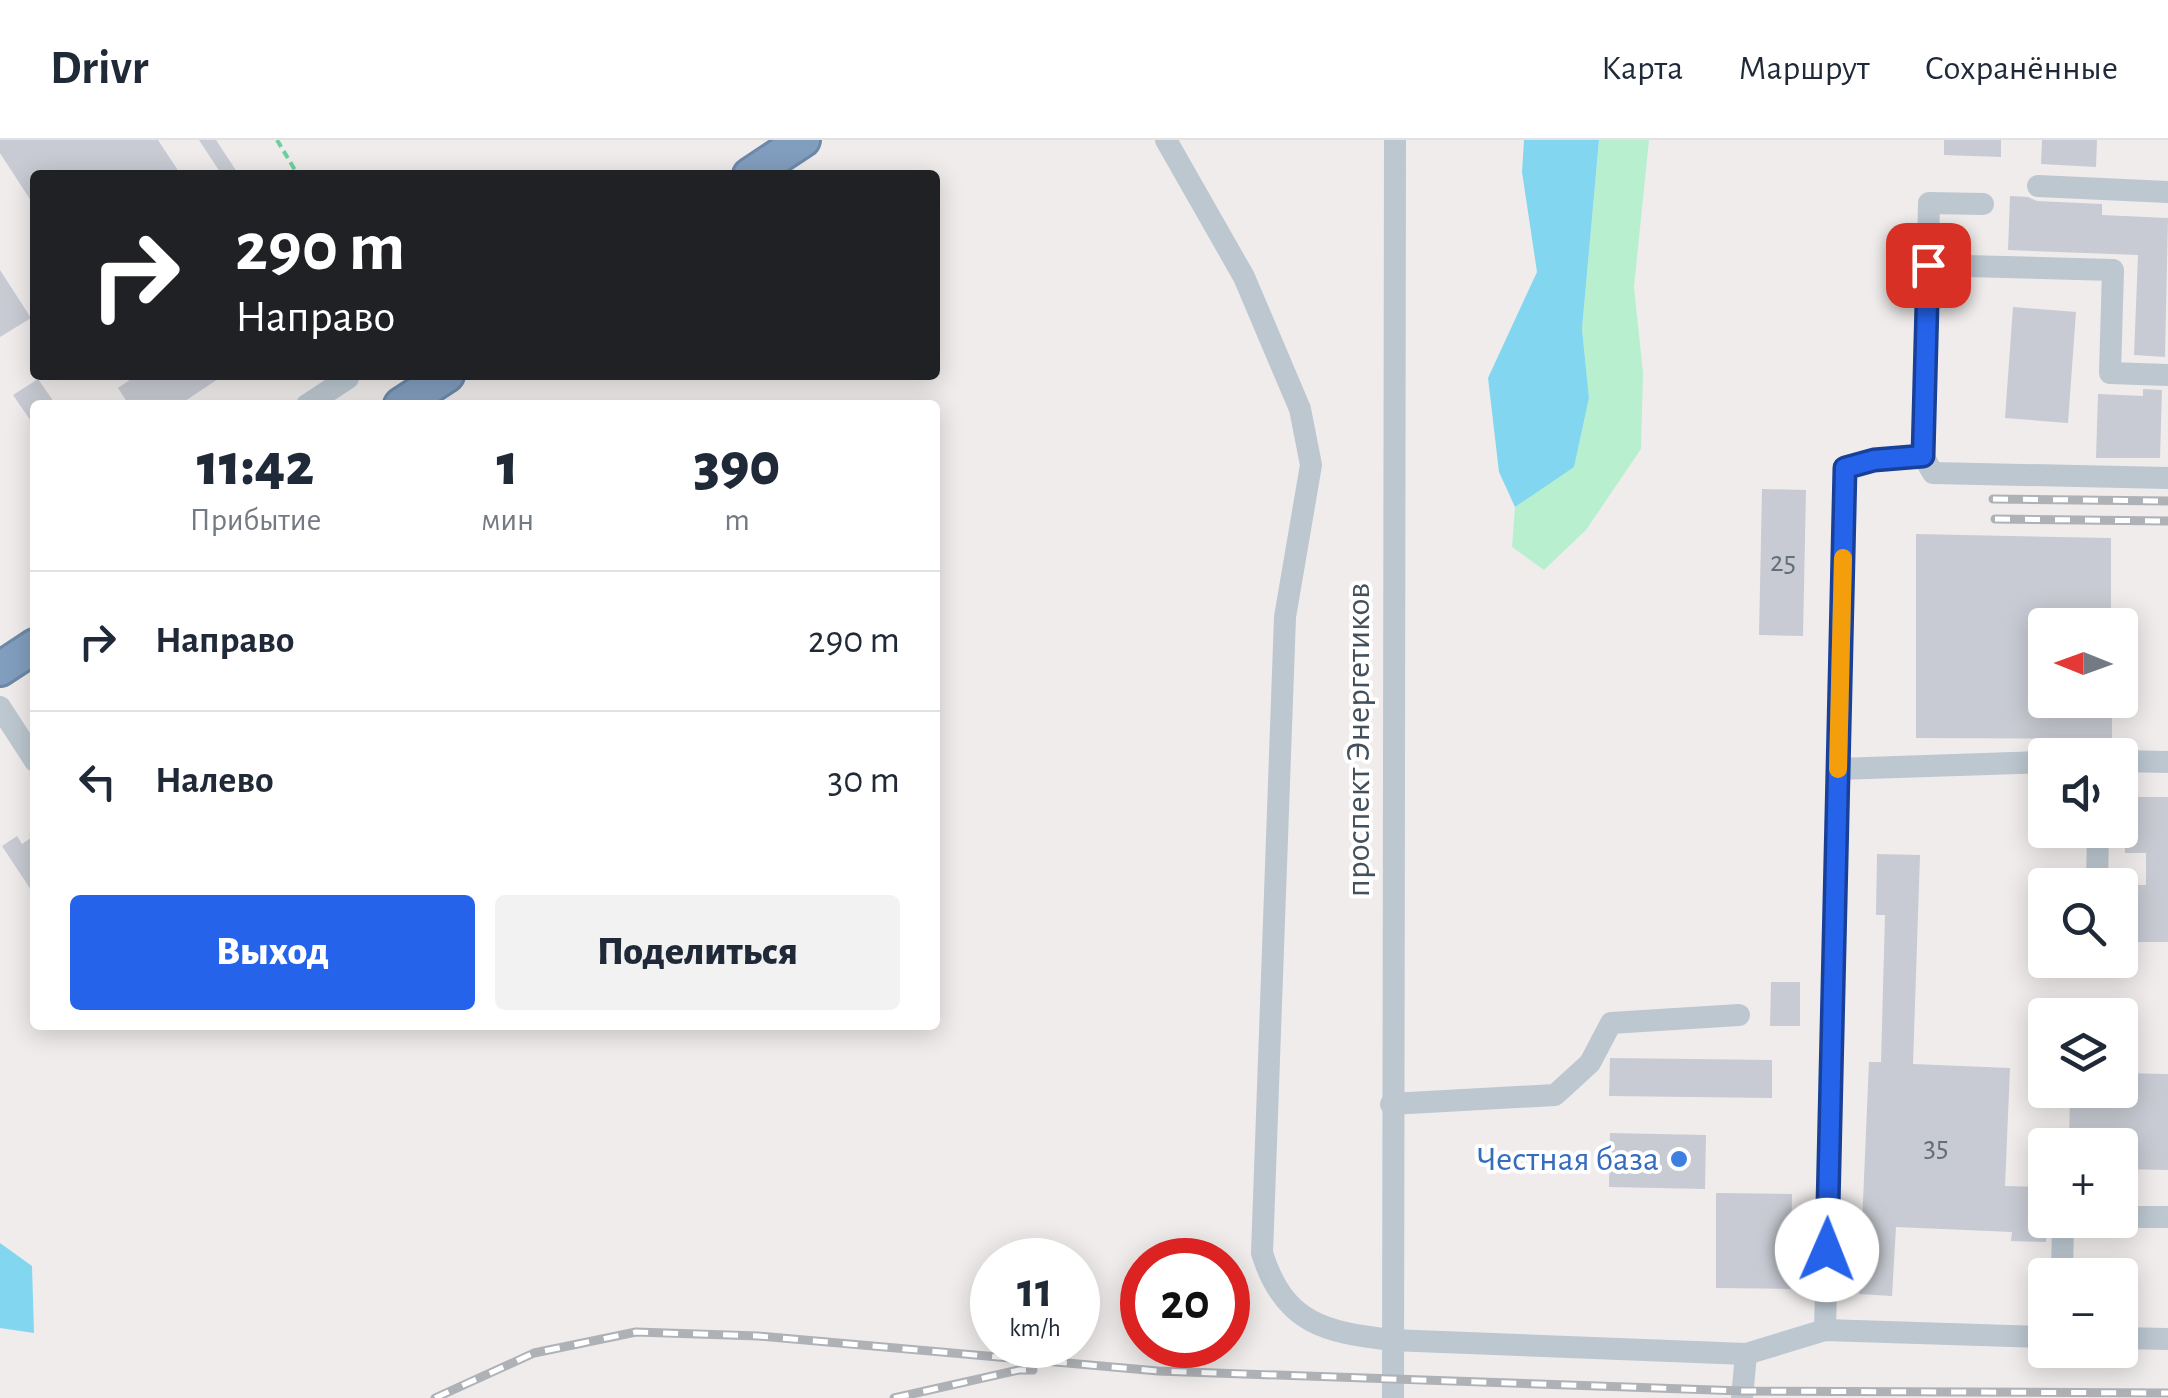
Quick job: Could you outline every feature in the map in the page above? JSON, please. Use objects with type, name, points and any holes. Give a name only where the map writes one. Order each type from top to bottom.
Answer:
[{"type":"highway","points":[[758,170],[803,140]]},
{"type":"highway","points":[[409,400],[439,380]]},
{"type":"highway","points":[[0,669],[30,649]]},
{"type":"street","points":[[1166,140],[1244,277],[1300,409],[1311,465],[1285,617],[1262,1253],[1270,1280],[1299,1316],[1344,1334],[1392,1340],[1746,1354],[1825,1330],[2028,1336]]},
{"type":"street","name":"проспект Энергетиков","points":[[1392,1398],[1395,140]]},
{"type":"street","points":[[2038,186],[2168,192]]},
{"type":"street","points":[[1983,204],[1929,203],[1923,456],[1933,473],[2168,478]]},
{"type":"street","points":[[1928,265],[2112,270],[2110,373],[2168,374]]},
{"type":"street","points":[[1825,1330],[1845,468],[1874,460],[1923,456]]},
{"type":"street","points":[[0,707],[30,753]]},
{"type":"street","points":[[2138,761],[2168,762]]},
{"type":"street","points":[[1838,769],[2028,763]]},
{"type":"street","points":[[1392,1104],[1555,1095],[1590,1064],[1611,1024],[1739,1015]]},
{"type":"street","points":[[2138,1216],[2168,1217]]},
{"type":"street","points":[[2138,1338],[2168,1339]]},
{"type":"street","points":[[1742,1398],[1746,1354]]},
{"type":"path","points":[[278,140],[295,170]]},
{"type":"green space","points":[[1599,140],[1649,140],[1634,287],[1643,373],[1641,449],[1586,530],[1544,570],[1512,547],[1515,507],[1574,466],[1589,398],[1582,329]]},
{"type":"water","points":[[1524,140],[1599,140],[1582,329],[1589,398],[1574,467],[1515,507],[1499,472],[1488,378],[1537,272],[1522,172]]},
{"type":"water","points":[[0,1243],[32,1266],[34,1333],[0,1328]]},
{"type":"building","points":[[0,140],[158,140],[178,170],[30,170],[30,199],[0,153]]},
{"type":"building","points":[[199,140],[216,140],[236,170],[219,170]]},
{"type":"building","points":[[1944,140],[2001,140],[2001,157],[1944,155]]},
{"type":"building","points":[[2042,140],[2097,140],[2096,167],[2041,164]]},
{"type":"building","points":[[2010,196],[2102,204],[2102,215],[2168,218],[2165,357],[2134,355],[2138,255],[2008,250]]},
{"type":"building","points":[[0,270],[30,319],[0,337]]},
{"type":"building","points":[[2013,307],[2076,312],[2068,423],[2005,418]]},
{"type":"building","points":[[39,380],[53,400],[30,400],[30,420],[13,395]]},
{"type":"building","points":[[130,380],[216,380],[186,400],[126,400],[118,388]]},
{"type":"building","points":[[2143,389],[2162,390],[2160,458],[2096,458],[2098,394],[2143,396]]},
{"type":"building","points":[[1762,489],[1806,490],[1803,636],[1759,635]]},
{"type":"building","points":[[1916,534],[2111,538],[2111,608],[2028,608],[2028,718],[2112,718],[2112,738],[1916,738]]},
{"type":"building","points":[[2138,797],[2168,797],[2168,942],[2138,942],[2138,885],[2146,885],[2146,853],[2125,853],[2125,848],[2138,848]]},
{"type":"building","points":[[17,836],[22,844],[30,838],[30,888],[2,846]]},
{"type":"building","points":[[1877,854],[1920,855],[1913,1064],[2010,1068],[2005,1186],[2028,1187],[2028,1238],[2046,1238],[2046,1242],[2011,1241],[2012,1232],[1896,1227],[1892,1296],[1859,1294],[1869,1062],[1881,1062],[1885,915],[1876,915]]},
{"type":"building","points":[[1771,982],[1800,982],[1800,1026],[1770,1026]]},
{"type":"building","points":[[1610,1058],[1772,1060],[1772,1098],[1609,1096]]},
{"type":"building","points":[[2138,1073],[2168,1074],[2168,1170],[2138,1169],[2138,1128],[2069,1128],[2070,1108],[2138,1108]]},
{"type":"building","points":[[1610,1133],[1706,1135],[1705,1189],[1609,1187]]},
{"type":"building","points":[[1716,1193],[1792,1194],[1791,1252],[1812,1252],[1811,1284],[1791,1284],[1791,1289],[1716,1288]]},
{"type":"railway","points":[[1993,499],[2168,501]]},
{"type":"railway","points":[[1995,519],[2168,521]]},
{"type":"railway","points":[[435,1398],[534,1353],[636,1332],[758,1336],[1158,1371],[1743,1391],[2168,1393]]},
{"type":"railway","points":[[894,1398],[1033,1370]]},
{"type":"slow traffic","points":[[1838,769],[1843,558]]},
{"type":"place","name":"Честная база","points":[[1679,1159]]},
{"type":"route","points":[[1827,1250],[1845,468],[1874,460],[1923,456],[1928,265]]}]
